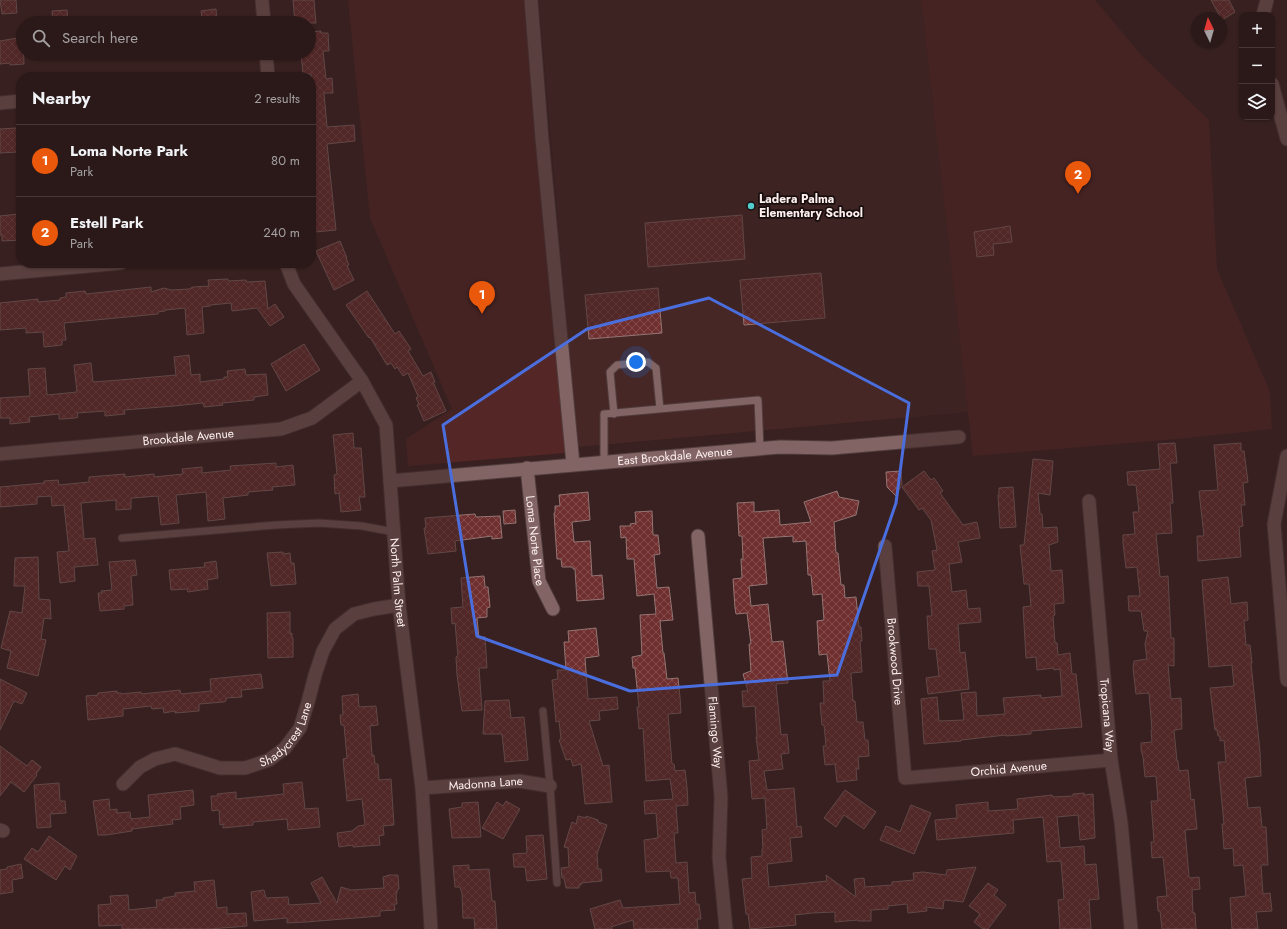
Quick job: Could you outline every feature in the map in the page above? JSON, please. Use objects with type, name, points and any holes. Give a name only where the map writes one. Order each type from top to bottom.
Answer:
[{"type":"street","points":[[262,0],[263,16]]},
{"type":"street","points":[[531,0],[543,146],[573,464]]},
{"type":"street","points":[[1265,12],[1267,0]]},
{"type":"street","points":[[266,60],[267,72]]},
{"type":"street","points":[[1275,95],[1287,139]]},
{"type":"street","points":[[0,104],[16,102]]},
{"type":"street","points":[[0,274],[66,268]]},
{"type":"street","name":"North Palm Street","points":[[288,268],[294,284],[362,382],[386,425],[399,605],[422,788],[431,929]]},
{"type":"street","name":"Brookdale Avenue","points":[[0,454],[281,429],[312,418],[362,382]]},
{"type":"street","name":"East Brookdale Avenue","points":[[390,481],[760,448],[832,448],[959,436]]},
{"type":"street","points":[[1287,456],[1281,524],[1287,680]]},
{"type":"street","name":"Loma Norte Place","points":[[527,468],[539,581],[553,609]]},
{"type":"street","name":"Tropicana Way","points":[[1089,501],[1111,760],[1121,822],[1131,929]]},
{"type":"street","name":"Flamingo Way","points":[[698,536],[721,797],[719,857],[726,929]]},
{"type":"street","name":"Brookwood Drive","points":[[885,546],[905,778]]},
{"type":"street","name":"Shadycrest Lane","points":[[123,784],[140,767],[155,759],[175,754],[220,768],[245,768],[269,760],[285,748],[300,728],[323,651],[335,629],[354,614],[399,605]]},
{"type":"street","name":"Orchid Avenue","points":[[905,778],[1111,760]]},
{"type":"street","name":"Madonna Lane","points":[[422,788],[519,781],[550,786]]},
{"type":"lane","points":[[614,414],[610,372],[617,365],[640,362],[648,362],[656,368],[660,409]]},
{"type":"lane","points":[[604,461],[604,414],[758,400],[760,448]]},
{"type":"lane","points":[[122,538],[276,525],[319,523],[362,526],[394,532]]},
{"type":"lane","points":[[543,711],[557,883]]},
{"type":"highlighted area","points":[[709,298],[909,403],[896,503],[837,675],[630,691],[477,636],[443,425],[587,329]]},
{"type":"shaded area","points":[[348,0],[525,0],[565,453],[408,466],[406,439],[452,409],[370,218]]},
{"type":"shaded area","name":"Ladera Palma Elementary School","points":[[539,0],[921,0],[968,412],[578,447]]},
{"type":"shaded area","points":[[921,0],[1095,0],[1142,56],[1209,120],[1217,269],[1270,392],[1272,429],[1177,439],[973,456]]},
{"type":"building","points":[[0,0],[16,0],[17,13],[2,14]]},
{"type":"building","points":[[293,0],[314,0],[315,16],[294,16]]},
{"type":"building","points":[[1211,0],[1229,0],[1235,12],[1227,17],[1227,12],[1218,12]]},
{"type":"building","points":[[216,9],[216,16],[202,16],[201,11]]},
{"type":"building","points":[[67,10],[67,16],[52,16],[52,11]]},
{"type":"building","points":[[316,31],[328,33],[329,51],[323,51],[326,79],[332,78],[333,93],[324,93],[327,127],[354,125],[355,141],[327,144],[336,230],[316,232],[316,72],[303,72],[302,60],[316,60]]},
{"type":"building","points":[[16,38],[16,60],[24,60],[24,64],[0,64],[0,41]]},
{"type":"building","points":[[16,128],[16,152],[0,153],[0,129]]},
{"type":"building","points":[[16,214],[16,240],[2,241],[2,235],[0,235],[0,216]]},
{"type":"building","points":[[742,215],[745,259],[648,267],[645,223]]},
{"type":"building","points":[[1010,226],[1012,242],[993,244],[994,255],[977,257],[974,232]]},
{"type":"building","points":[[340,241],[349,265],[347,266],[354,280],[334,290],[316,251]]},
{"type":"building","points":[[821,273],[825,318],[744,325],[740,280]]},
{"type":"building","points":[[228,279],[228,281],[265,281],[268,309],[275,304],[284,317],[270,326],[257,308],[232,311],[231,303],[210,305],[202,307],[204,333],[187,335],[185,308],[165,310],[158,312],[158,314],[64,323],[66,340],[62,340],[62,345],[44,347],[43,332],[26,333],[26,328],[0,330],[0,303],[38,299],[38,302],[60,300],[60,298],[66,297],[66,293],[85,291],[86,294],[151,287],[151,292],[164,288],[171,290],[189,289],[193,287],[209,286],[208,280]]},
{"type":"building","points":[[658,288],[662,333],[589,339],[585,295]]},
{"type":"building","points":[[367,291],[395,334],[399,331],[411,349],[408,351],[423,376],[431,372],[435,382],[433,382],[446,411],[424,421],[417,405],[419,404],[416,398],[418,396],[408,373],[403,376],[397,367],[395,369],[391,363],[387,365],[370,337],[369,338],[346,305]]},
{"type":"building","points":[[304,344],[320,370],[286,391],[271,364]]},
{"type":"building","points":[[189,355],[191,375],[200,374],[200,382],[224,379],[224,377],[228,377],[227,371],[245,369],[246,375],[266,374],[268,395],[254,397],[254,400],[222,403],[223,405],[204,407],[203,403],[124,410],[125,414],[105,416],[105,411],[77,413],[78,417],[75,418],[59,419],[59,414],[29,417],[30,422],[10,424],[10,418],[0,418],[0,398],[30,396],[28,369],[45,368],[47,395],[77,392],[74,365],[91,363],[93,382],[120,380],[176,375],[174,357]]},
{"type":"building","points":[[353,433],[354,448],[361,448],[365,497],[359,497],[361,510],[341,512],[339,493],[335,494],[334,475],[337,474],[333,435]]},
{"type":"building","points":[[1175,443],[1177,463],[1170,463],[1173,503],[1170,503],[1172,533],[1156,534],[1160,577],[1168,576],[1171,638],[1174,638],[1174,666],[1168,665],[1171,699],[1181,698],[1182,729],[1174,730],[1177,761],[1179,771],[1188,770],[1191,800],[1194,799],[1197,829],[1185,830],[1189,877],[1199,877],[1200,889],[1192,890],[1193,913],[1195,913],[1196,929],[1162,929],[1160,911],[1158,911],[1157,897],[1167,896],[1163,857],[1152,858],[1151,842],[1154,842],[1151,801],[1158,801],[1156,776],[1145,777],[1141,750],[1141,743],[1152,742],[1149,693],[1136,694],[1133,668],[1134,661],[1147,659],[1145,644],[1148,631],[1144,631],[1141,611],[1129,611],[1128,596],[1140,596],[1137,567],[1126,568],[1123,543],[1123,535],[1135,534],[1133,512],[1139,512],[1136,485],[1128,485],[1127,472],[1160,469],[1158,444]]},
{"type":"building","points":[[1241,443],[1241,451],[1244,451],[1248,482],[1243,483],[1245,505],[1241,505],[1243,526],[1239,527],[1241,557],[1198,561],[1197,536],[1204,536],[1199,491],[1218,490],[1214,445]]},
{"type":"building","points":[[1033,459],[1053,461],[1050,495],[1038,493],[1040,514],[1042,514],[1043,528],[1057,527],[1058,542],[1049,545],[1051,571],[1062,570],[1064,603],[1054,604],[1055,615],[1053,616],[1055,643],[1057,643],[1058,655],[1070,653],[1072,674],[1076,674],[1082,727],[1031,731],[1031,734],[1006,735],[924,744],[921,699],[937,697],[939,721],[964,720],[961,693],[976,692],[977,716],[1005,714],[1003,698],[1041,695],[1041,698],[1062,696],[1060,669],[1054,670],[1054,668],[1037,670],[1036,657],[1026,658],[1023,607],[1031,606],[1029,584],[1024,584],[1020,545],[1024,545]]},
{"type":"building","points":[[276,463],[276,467],[293,465],[295,485],[272,487],[273,490],[248,492],[248,495],[223,498],[225,519],[208,521],[206,492],[176,495],[179,523],[161,525],[158,496],[132,498],[131,509],[116,510],[116,500],[81,503],[84,539],[95,538],[98,565],[74,567],[75,581],[60,583],[57,552],[69,551],[64,505],[52,506],[51,496],[37,497],[37,504],[0,507],[0,487],[44,483],[44,481],[58,480],[59,485],[89,482],[89,477],[125,474],[125,477],[154,474],[154,477],[183,474],[182,469],[202,467],[202,473],[231,470],[230,466]]},
{"type":"building","points":[[901,471],[902,484],[896,496],[887,487],[886,472]]},
{"type":"building","points":[[924,471],[931,480],[934,478],[943,491],[940,493],[963,525],[977,522],[980,538],[958,542],[962,562],[949,564],[952,592],[966,590],[968,609],[980,608],[981,622],[958,624],[960,653],[965,652],[969,689],[928,694],[926,678],[939,676],[936,649],[929,649],[927,616],[932,616],[929,586],[918,586],[917,572],[935,570],[932,551],[937,550],[931,520],[922,508],[919,510],[902,487]]},
{"type":"building","points":[[1013,487],[1016,527],[1000,528],[999,488]]},
{"type":"building","points":[[837,491],[839,497],[859,501],[856,515],[834,522],[836,553],[838,553],[841,585],[844,585],[845,598],[856,597],[859,627],[861,627],[862,641],[860,641],[862,672],[851,673],[853,701],[855,701],[857,722],[863,722],[865,740],[868,740],[869,756],[858,757],[859,769],[856,769],[857,780],[837,782],[835,764],[825,765],[823,746],[826,746],[820,703],[824,703],[823,681],[830,681],[827,654],[819,655],[817,621],[824,620],[822,594],[813,595],[811,575],[808,575],[806,541],[793,542],[793,536],[763,538],[767,584],[749,586],[751,606],[768,604],[772,642],[783,641],[788,683],[776,684],[781,735],[787,734],[789,753],[781,754],[783,769],[764,771],[767,790],[794,788],[797,827],[801,826],[802,837],[790,838],[792,861],[767,864],[769,887],[827,881],[826,875],[856,897],[854,879],[864,878],[865,887],[892,885],[892,882],[914,880],[913,873],[923,872],[946,875],[947,870],[976,867],[963,902],[944,900],[943,909],[926,907],[927,911],[908,913],[907,904],[888,906],[888,909],[871,910],[871,921],[858,920],[835,922],[835,912],[812,913],[795,915],[796,925],[750,929],[748,914],[746,914],[742,879],[752,878],[751,857],[762,856],[762,830],[767,829],[765,798],[752,799],[749,761],[759,760],[756,737],[755,706],[743,707],[742,691],[748,691],[743,674],[751,671],[749,644],[751,644],[747,613],[736,614],[735,608],[733,579],[742,578],[741,559],[743,559],[742,536],[739,536],[737,503],[754,502],[754,512],[779,510],[780,525],[811,522],[804,502]]},
{"type":"building","points":[[588,492],[590,520],[572,522],[574,542],[590,541],[592,576],[602,575],[604,599],[577,601],[575,569],[573,569],[573,567],[562,567],[561,559],[557,559],[554,513],[555,506],[560,506],[559,495]]},
{"type":"building","points":[[515,510],[516,523],[504,524],[503,511]]},
{"type":"building","points":[[652,511],[653,535],[658,535],[660,554],[654,555],[657,588],[669,587],[673,620],[660,621],[663,653],[667,679],[678,678],[680,697],[681,713],[668,714],[672,764],[674,764],[675,771],[685,770],[687,787],[688,805],[676,806],[678,833],[674,833],[676,863],[687,862],[689,893],[695,892],[696,904],[699,904],[701,919],[697,919],[698,929],[634,929],[633,920],[611,927],[612,929],[595,929],[590,909],[620,900],[623,908],[680,904],[678,878],[671,878],[670,871],[646,872],[644,840],[658,838],[656,813],[645,814],[644,801],[673,799],[670,779],[646,781],[643,728],[639,729],[637,707],[639,707],[635,668],[633,668],[632,657],[642,655],[640,615],[656,614],[654,594],[637,596],[634,559],[627,559],[626,537],[621,538],[620,526],[631,526],[630,524],[636,523],[635,512]]},
{"type":"building","points":[[475,514],[476,517],[500,516],[502,538],[492,539],[492,536],[455,541],[456,551],[428,554],[424,528],[426,528],[425,518]]},
{"type":"building","points":[[283,552],[283,554],[290,553],[291,563],[294,563],[296,584],[271,586],[267,553]]},
{"type":"building","points":[[38,557],[39,599],[50,600],[51,619],[44,618],[41,639],[46,640],[38,676],[7,668],[11,651],[1,648],[10,611],[22,613],[25,586],[14,586],[15,558]]},
{"type":"building","points":[[135,560],[137,575],[131,576],[133,605],[124,606],[124,609],[100,611],[98,593],[102,593],[101,591],[112,590],[109,562]]},
{"type":"building","points":[[216,561],[218,578],[207,580],[208,589],[188,592],[187,589],[171,590],[169,570],[205,567],[204,563]]},
{"type":"building","points":[[484,576],[485,587],[488,587],[490,607],[487,608],[487,617],[477,618],[479,638],[485,637],[487,668],[479,668],[482,710],[462,711],[457,675],[456,657],[458,656],[455,623],[452,624],[451,608],[463,607],[461,578]]},
{"type":"building","points":[[1228,577],[1231,604],[1247,602],[1248,620],[1244,621],[1246,645],[1250,645],[1260,752],[1261,776],[1245,778],[1248,808],[1260,807],[1262,827],[1266,827],[1268,865],[1261,865],[1263,894],[1270,893],[1272,911],[1256,912],[1258,929],[1232,929],[1230,898],[1246,896],[1243,865],[1234,866],[1233,848],[1224,849],[1222,824],[1224,824],[1218,762],[1226,762],[1224,740],[1220,741],[1220,736],[1218,736],[1217,730],[1215,730],[1210,688],[1234,686],[1232,665],[1209,667],[1202,580]]},
{"type":"building","points":[[290,612],[290,634],[292,633],[293,638],[293,657],[268,658],[267,613]]},
{"type":"building","points":[[596,628],[599,656],[585,658],[588,699],[617,697],[618,709],[599,711],[600,720],[589,721],[603,766],[609,765],[612,802],[585,804],[581,764],[573,766],[571,759],[566,760],[559,740],[561,739],[559,721],[556,722],[552,680],[558,679],[557,670],[566,670],[564,642],[569,642],[568,631]]},
{"type":"building","points":[[261,674],[263,688],[241,690],[242,697],[226,698],[226,701],[224,702],[199,704],[199,711],[175,713],[175,711],[164,713],[163,708],[152,709],[151,706],[123,709],[123,716],[88,720],[86,696],[117,691],[117,693],[121,694],[141,692],[141,694],[180,690],[181,694],[211,691],[210,679]]},
{"type":"building","points":[[0,679],[27,693],[22,704],[14,701],[0,730]]},
{"type":"building","points":[[358,694],[359,707],[376,706],[378,725],[370,726],[372,755],[374,755],[375,764],[378,764],[379,780],[391,779],[394,825],[383,826],[384,835],[379,836],[380,845],[353,847],[353,845],[339,847],[337,833],[352,831],[358,826],[365,825],[362,799],[347,801],[343,759],[347,758],[344,725],[341,725],[340,715],[343,715],[342,696]]},
{"type":"building","points":[[509,700],[511,718],[524,717],[528,760],[505,762],[502,734],[483,734],[485,701]]},
{"type":"building","points":[[0,746],[27,766],[32,760],[41,767],[24,792],[11,782],[0,796]]},
{"type":"building","points":[[302,782],[305,809],[318,808],[320,827],[288,830],[287,819],[253,822],[253,825],[223,828],[223,824],[220,825],[219,810],[212,811],[211,796],[218,796],[217,794],[236,792],[236,799],[284,794],[283,784]]},
{"type":"building","points":[[59,783],[60,801],[65,801],[66,813],[50,814],[51,827],[37,828],[34,785]]},
{"type":"building","points":[[193,790],[194,805],[180,807],[181,819],[172,820],[173,824],[98,835],[93,801],[109,799],[110,810],[117,809],[117,813],[130,812],[131,819],[150,817],[148,795]]},
{"type":"building","points":[[845,790],[876,812],[864,829],[844,815],[836,827],[824,818]]},
{"type":"building","points":[[1084,793],[1084,795],[1093,794],[1095,838],[1080,840],[1078,815],[1057,817],[1060,848],[1084,846],[1085,865],[1096,864],[1099,899],[1089,900],[1091,929],[1060,929],[1058,900],[1064,899],[1061,861],[1047,862],[1043,817],[1013,820],[1014,833],[937,840],[935,820],[957,818],[956,805],[988,802],[988,811],[1018,809],[1017,799],[1052,795],[1053,797],[1073,796],[1073,794]]},
{"type":"building","points":[[506,801],[520,809],[503,839],[482,828],[497,802],[503,806]]},
{"type":"building","points":[[478,802],[481,837],[452,838],[449,809],[462,807],[462,803]]},
{"type":"building","points":[[911,805],[931,813],[914,854],[880,840],[886,826],[900,832]]},
{"type":"building","points":[[578,816],[586,818],[586,816],[607,825],[597,854],[598,869],[601,869],[602,881],[581,883],[579,888],[566,888],[564,878],[562,878],[561,868],[569,867],[568,848],[564,847],[572,822],[576,824]]},
{"type":"building","points":[[543,835],[547,879],[527,881],[525,867],[514,867],[513,854],[527,853],[526,836]]},
{"type":"building","points":[[49,836],[77,856],[70,870],[65,866],[56,880],[24,859],[32,848],[38,852]]},
{"type":"building","points":[[21,864],[23,878],[12,880],[13,892],[0,894],[0,870]]},
{"type":"building","points":[[469,865],[469,870],[489,869],[492,901],[495,901],[497,929],[475,929],[474,918],[463,918],[462,893],[460,887],[455,887],[453,866]]},
{"type":"building","points":[[398,875],[399,889],[396,893],[397,904],[394,904],[395,910],[380,911],[380,916],[287,923],[287,918],[254,921],[251,892],[264,890],[266,898],[288,897],[289,905],[321,903],[311,883],[322,877],[337,903],[341,887],[351,890],[384,888],[383,877]]},
{"type":"building","points":[[214,880],[217,908],[227,907],[227,914],[246,913],[247,926],[210,929],[122,929],[122,925],[99,926],[98,905],[111,904],[110,896],[128,895],[129,910],[157,907],[156,900],[163,900],[163,898],[175,896],[175,893],[195,891],[194,882]]},
{"type":"building","points":[[988,883],[998,890],[994,895],[1006,905],[988,929],[983,929],[974,922],[980,914],[969,906]]},
{"type":"place","name":"Estell Park","points":[[1078,194]]},
{"type":"place","name":"Ladera Palma Elementary School","points":[[751,206]]},
{"type":"place","name":"Loma Norte Park","points":[[482,314]]}]
